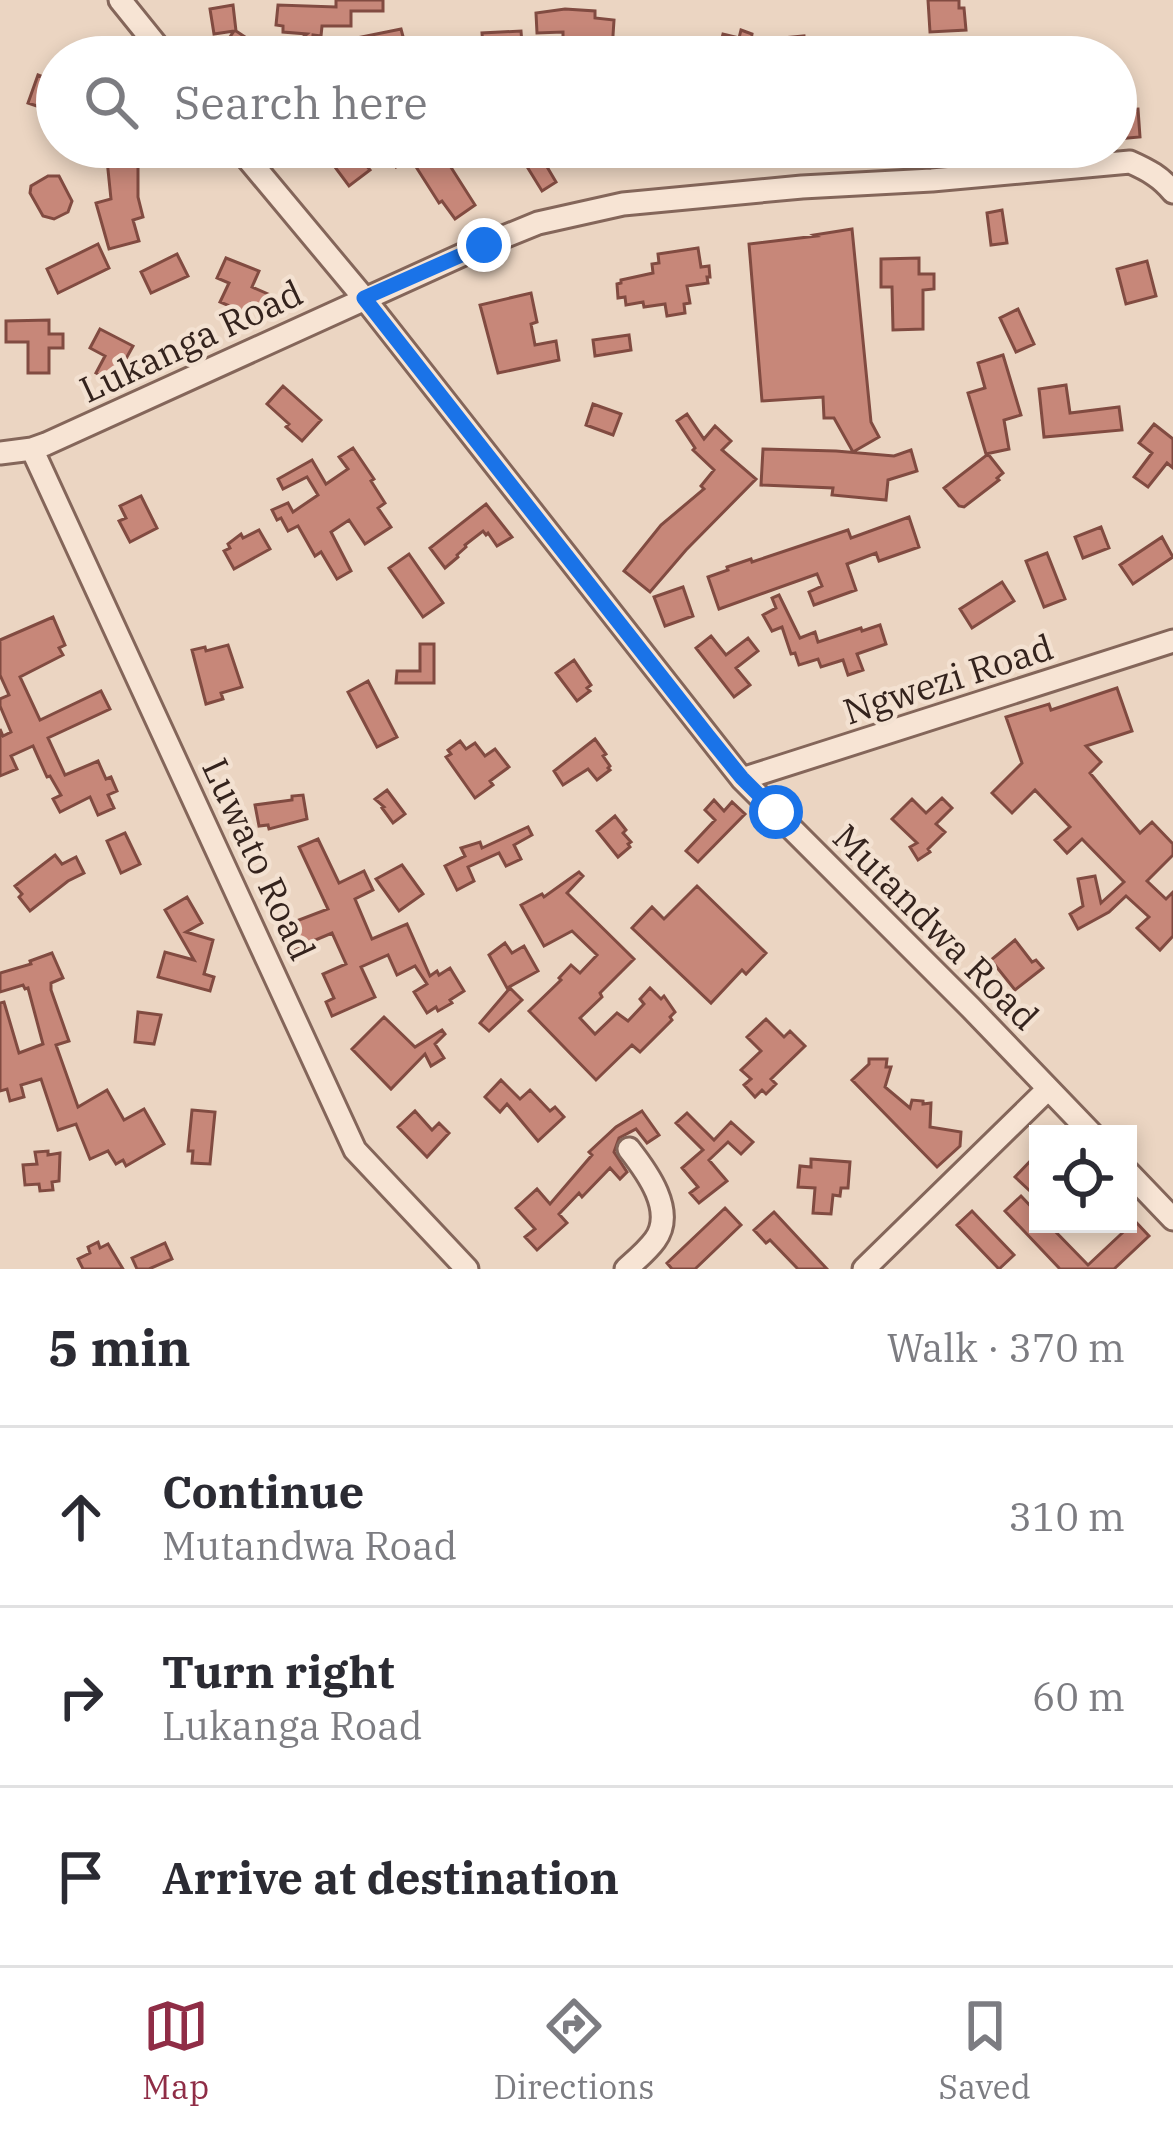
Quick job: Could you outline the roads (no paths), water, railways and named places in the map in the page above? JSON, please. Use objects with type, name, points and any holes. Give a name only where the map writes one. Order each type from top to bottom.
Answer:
[{"type":"street","points":[[120,0],[149,36]]},
{"type":"street","name":"Lukanga Road","points":[[1137,166],[1163,180],[1173,192]]},
{"type":"street","name":"Mutandwa Road","points":[[256,168],[364,298],[742,778],[1083,1125]]},
{"type":"street","name":"Lukanga Road","points":[[0,453],[32,449],[538,223],[623,204],[1075,168]]},
{"type":"street","name":"Luwato Road","points":[[32,449],[355,1150],[467,1269]]},
{"type":"street","name":"Ngwezi Road","points":[[742,778],[1173,641]]},
{"type":"street","points":[[864,1269],[1048,1089]]},
{"type":"street","points":[[626,1269],[657,1239],[662,1215],[656,1191],[629,1149]]},
{"type":"street","points":[[1137,1181],[1173,1219]]}]
